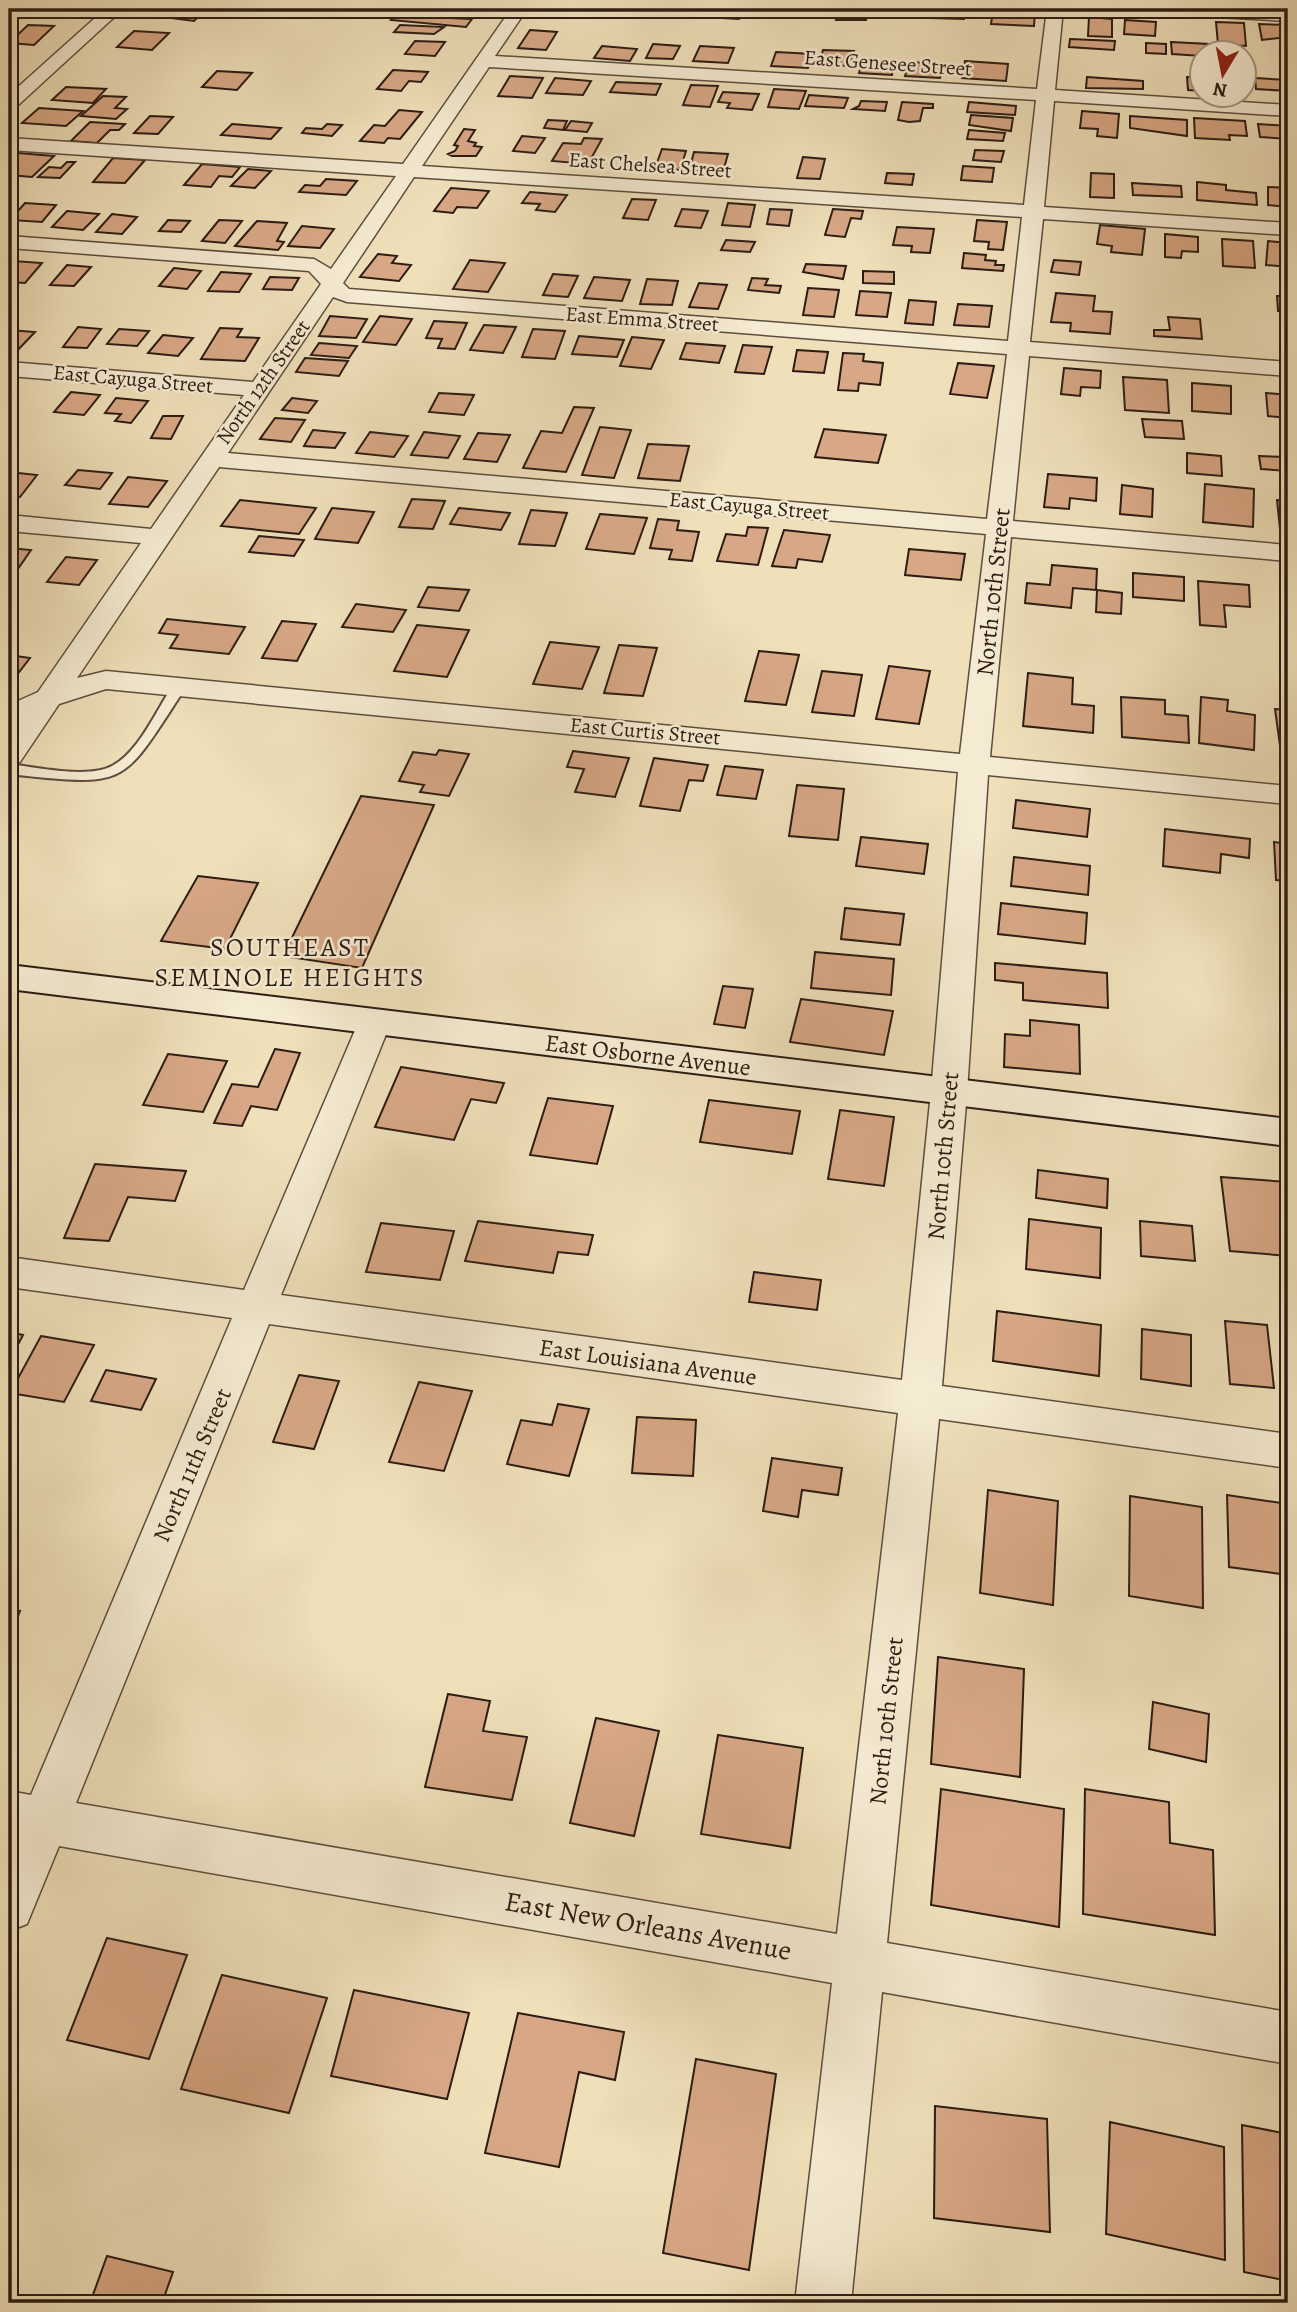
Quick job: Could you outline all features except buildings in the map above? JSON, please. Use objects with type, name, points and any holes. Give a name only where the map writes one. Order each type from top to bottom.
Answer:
[{"type":"street","points":[[9,104],[115,9]]},
{"type":"street","name":"North 12th Street","points":[[9,756],[209,459],[519,9]]},
{"type":"street","name":"North 10th Street","points":[[823,2303],[920,1401],[949,1092],[974,763],[1055,9]]},
{"type":"street","points":[[1162,9],[1288,16]]},
{"type":"street","name":"East Genesee Street","points":[[484,61],[1288,110]]},
{"type":"street","name":"East Chelsea Street","points":[[9,144],[1288,229]]},
{"type":"street","name":"East Emma Street","points":[[9,242],[314,265],[322,270],[331,284],[348,296],[1288,369]]},
{"type":"street","name":"East Cayuga Street","points":[[9,369],[257,389]]},
{"type":"street","name":"East Cayuga Street","points":[[209,459],[1288,553]]},
{"type":"street","points":[[9,523],[156,537]]},
{"type":"street","name":"East Curtis Street","points":[[9,715],[51,696],[106,680],[1288,795]]},
{"type":"street","name":"East Osborne Avenue","points":[[9,977],[1288,1133]]},
{"type":"street","name":"North 11th Street","points":[[9,1908],[26,1817],[258,1307],[374,1022]]},
{"type":"street","name":"East Louisiana Avenue","points":[[9,1272],[1288,1451]]},
{"type":"street","name":"East New Orleans Avenue","points":[[26,1817],[1288,2038]]},
{"type":"lane","points":[[9,769],[97,776],[118,770],[130,759],[178,687]]},
{"type":"district","name":"SOUTHEAST SEMINOLE HEIGHTS","points":[[290,962]]}]
